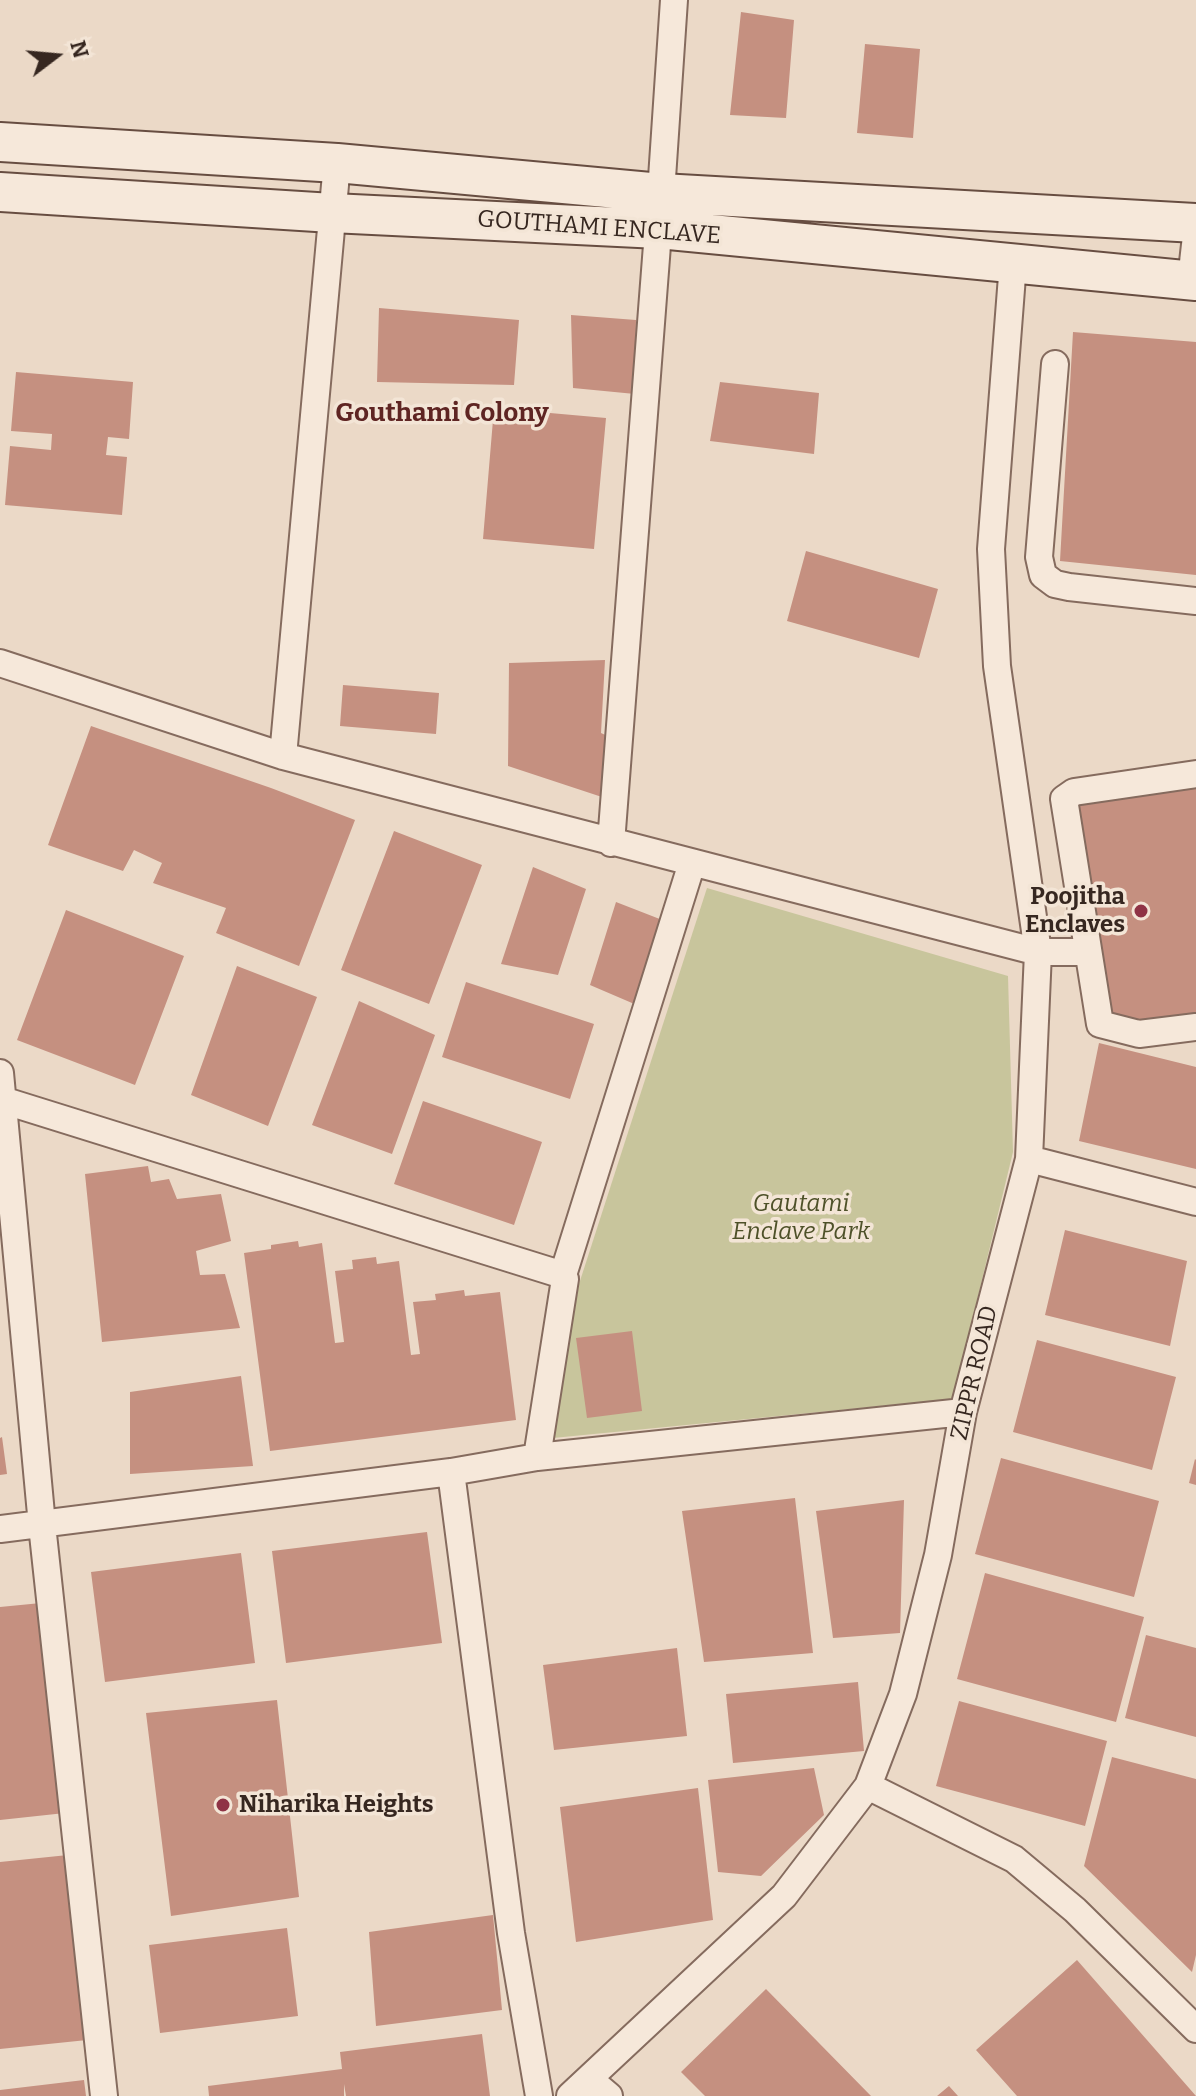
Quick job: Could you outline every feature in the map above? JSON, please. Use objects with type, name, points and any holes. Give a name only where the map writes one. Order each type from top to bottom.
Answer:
[{"type":"street","points":[[611,843],[674,0]]},
{"type":"street","name":"GOUTHAMI ENCLAVE","points":[[0,142],[337,163],[1013,263],[1194,280]]},
{"type":"street","points":[[283,756],[337,163]]},
{"type":"street","name":"GOUTHAMI ENCLAVE","points":[[0,192],[332,213],[660,211],[1196,223]]},
{"type":"street","points":[[1194,280],[1196,236]]},
{"type":"street","name":"ZIPPR ROAD","points":[[580,2087],[784,1896],[868,1786],[907,1679],[938,1555],[963,1412],[1029,1159],[1038,952],[997,666],[991,549],[1013,263]]},
{"type":"street","points":[[1055,364],[1039,557],[1043,575],[1055,584],[1069,587],[1196,601]]},
{"type":"street","points":[[0,663],[283,756],[1038,952],[1087,952]]},
{"type":"street","points":[[1196,774],[1067,795],[1064,799],[1100,1024],[1139,1034],[1196,1027]]},
{"type":"street","points":[[537,1457],[565,1279],[563,1275],[692,863]]},
{"type":"street","points":[[0,1073],[42,1525],[104,2096]]},
{"type":"street","points":[[2,1100],[563,1275]]},
{"type":"street","points":[[1029,1159],[1196,1202]]},
{"type":"street","points":[[0,1529],[451,1472],[537,1457],[963,1412]]},
{"type":"street","points":[[451,1472],[511,1933],[539,2096]]},
{"type":"street","points":[[868,1786],[1014,1859],[1075,1910],[1196,2029]]},
{"type":"street","points":[[580,2087],[609,2096]]},
{"type":"green space","name":"Gautami Enclave Park","points":[[707,888],[1008,976],[1013,1152],[953,1399],[553,1438],[579,1284]]},
{"type":"building","points":[[741,12],[794,20],[786,118],[730,115]]},
{"type":"building","points":[[865,44],[920,49],[913,138],[857,133]]},
{"type":"building","points":[[379,308],[519,320],[514,385],[377,382]]},
{"type":"building","points":[[571,315],[636,320],[635,394],[573,388]]},
{"type":"building","points":[[1073,332],[1196,342],[1196,575],[1060,561]]},
{"type":"building","points":[[16,372],[133,382],[129,439],[108,437],[106,455],[127,457],[122,515],[5,505],[10,446],[51,450],[52,434],[11,431]]},
{"type":"building","points":[[720,382],[819,393],[814,454],[710,441]]},
{"type":"building","points":[[494,408],[606,418],[594,549],[483,539]]},
{"type":"building","points":[[806,551],[938,589],[919,658],[787,621]]},
{"type":"building","points":[[605,660],[601,733],[614,739],[608,799],[508,766],[509,663]]},
{"type":"building","points":[[343,685],[439,693],[436,734],[340,726]]},
{"type":"building","points":[[91,726],[355,820],[299,966],[216,933],[226,908],[153,883],[162,863],[134,850],[123,871],[48,845]]},
{"type":"building","name":"Poojitha Enclaves","points":[[1196,786],[1196,1023],[1164,1028],[1101,1019],[1071,802]]},
{"type":"building","points":[[394,831],[482,865],[429,1004],[341,970]]},
{"type":"building","points":[[533,867],[586,889],[558,975],[501,964]]},
{"type":"building","points":[[616,902],[670,923],[639,1006],[590,985]]},
{"type":"building","points":[[66,910],[184,956],[135,1085],[17,1040]]},
{"type":"building","points":[[237,966],[317,997],[268,1126],[191,1095]]},
{"type":"building","points":[[466,982],[594,1024],[570,1099],[442,1057]]},
{"type":"building","points":[[359,1001],[435,1035],[392,1154],[312,1125]]},
{"type":"building","points":[[1099,1043],[1196,1067],[1196,1169],[1079,1141]]},
{"type":"building","points":[[423,1101],[542,1142],[514,1225],[394,1184]]},
{"type":"building","points":[[148,1166],[151,1182],[169,1179],[177,1199],[221,1194],[231,1241],[196,1251],[200,1275],[225,1274],[240,1328],[102,1342],[85,1174]]},
{"type":"building","points":[[1065,1230],[1187,1261],[1170,1346],[1045,1315]]},
{"type":"building","points":[[298,1241],[299,1247],[322,1243],[335,1343],[344,1342],[335,1271],[353,1269],[352,1260],[376,1257],[377,1264],[399,1261],[411,1355],[420,1354],[413,1302],[436,1300],[435,1294],[464,1290],[465,1296],[500,1292],[516,1420],[270,1451],[244,1253]]},
{"type":"building","points":[[632,1331],[642,1411],[587,1418],[576,1338]]},
{"type":"building","points":[[1037,1340],[1176,1377],[1152,1470],[1013,1432]]},
{"type":"building","points":[[241,1376],[253,1466],[130,1474],[130,1392]]},
{"type":"building","points":[[0,1438],[7,1474],[0,1475]]},
{"type":"building","points":[[1001,1458],[1159,1501],[1134,1597],[975,1554]]},
{"type":"building","points":[[1196,1460],[1196,1485],[1189,1483]]},
{"type":"building","points":[[795,1498],[813,1653],[704,1662],[682,1511]]},
{"type":"building","points":[[904,1500],[900,1633],[833,1638],[816,1511]]},
{"type":"building","points":[[427,1532],[442,1643],[286,1663],[272,1551]]},
{"type":"building","points":[[241,1553],[255,1663],[105,1682],[91,1572]]},
{"type":"building","points":[[985,1573],[1144,1617],[1116,1722],[957,1679]]},
{"type":"building","points":[[41,1603],[65,1813],[0,1820],[0,1607]]},
{"type":"building","points":[[1146,1635],[1196,1648],[1196,1737],[1125,1718]]},
{"type":"building","points":[[677,1648],[687,1736],[554,1750],[543,1665]]},
{"type":"building","points":[[858,1682],[864,1751],[733,1763],[726,1694]]},
{"type":"building","name":"Niharika Heights","points":[[277,1700],[299,1897],[171,1916],[146,1713]]},
{"type":"building","points":[[959,1701],[1107,1741],[1085,1826],[936,1786]]},
{"type":"building","points":[[1112,1757],[1196,1779],[1196,1955],[1192,1972],[1084,1866]]},
{"type":"building","points":[[814,1768],[824,1815],[761,1876],[718,1872],[708,1780]]},
{"type":"building","points":[[698,1788],[713,1920],[576,1942],[560,1807]]},
{"type":"building","points":[[68,1855],[87,2040],[0,2049],[0,1862]]},
{"type":"building","points":[[493,1915],[502,2010],[376,2026],[369,1932]]},
{"type":"building","points":[[287,1928],[298,2016],[160,2033],[149,1945]]},
{"type":"building","points":[[1077,1960],[1196,2096],[1017,2096],[976,2050]]},
{"type":"building","points":[[766,1989],[871,2096],[705,2096],[681,2072]]},
{"type":"building","points":[[482,2034],[490,2096],[346,2096],[344,2084],[344,2096],[209,2096],[208,2086],[342,2069],[340,2052]]},
{"type":"building","points":[[84,2080],[86,2096],[0,2096],[0,2090]]},
{"type":"building","points":[[949,2086],[958,2096],[937,2096]]},
{"type":"place","name":"Poojitha Enclaves","points":[[1141,911]]},
{"type":"place","name":"Niharika Heights","points":[[223,1805]]},
{"type":"district","name":"Gouthami Colony","points":[[442,414]]}]
